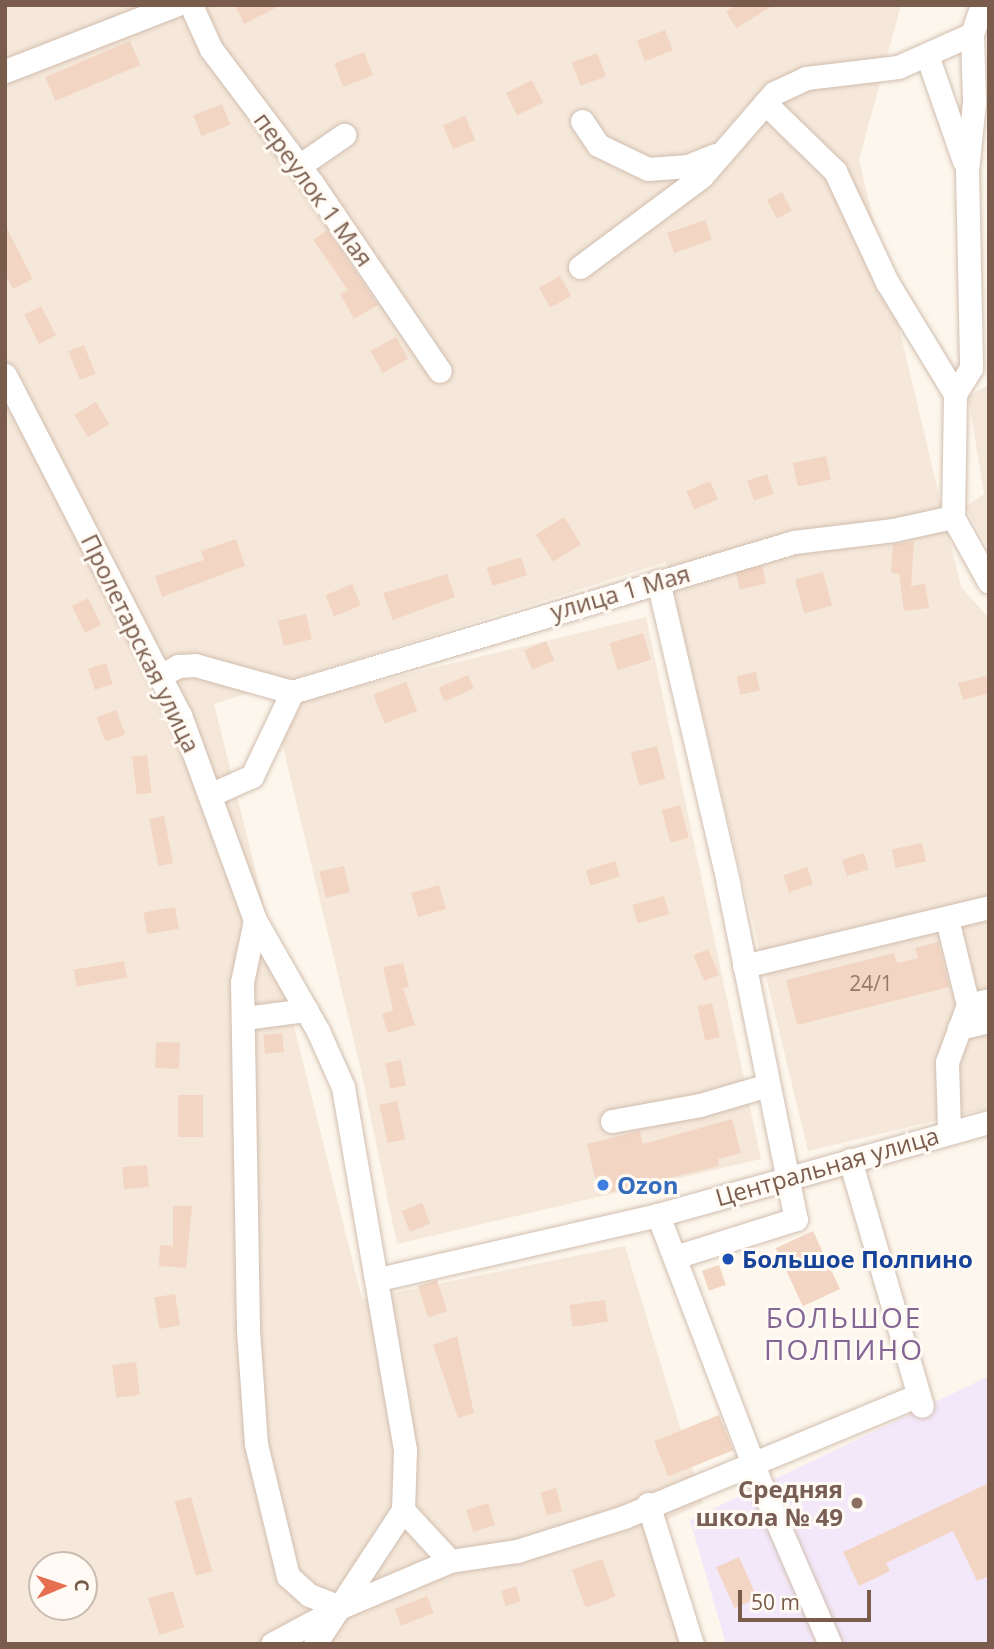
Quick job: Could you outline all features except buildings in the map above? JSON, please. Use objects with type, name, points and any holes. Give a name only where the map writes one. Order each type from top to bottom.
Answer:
[{"type":"street","points":[[5,71],[176,5]]},
{"type":"street","name":"переулок 1 Мая","points":[[191,5],[211,49],[299,166],[440,372]]},
{"type":"street","points":[[967,171],[980,140],[972,34],[982,5]]},
{"type":"street","points":[[580,267],[702,176],[765,103],[806,78],[887,69],[927,55],[972,34]]},
{"type":"street","points":[[927,55],[967,171],[969,256],[980,363],[955,394]]},
{"type":"street","points":[[765,103],[835,171],[887,282],[955,394],[953,517],[989,582]]},
{"type":"street","points":[[582,121],[598,145],[648,169],[688,166],[723,152]]},
{"type":"street","points":[[299,166],[344,135]]},
{"type":"street","points":[[969,256],[989,292]]},
{"type":"street","name":"Пролетарская улица","points":[[8,387],[162,675],[212,794],[255,920]]},
{"type":"street","name":"улица 1 Мая","points":[[292,692],[794,541],[893,530],[953,517]]},
{"type":"street","points":[[658,581],[744,966],[796,1219],[675,1257]]},
{"type":"street","points":[[162,675],[178,666],[195,665],[292,692],[252,776],[212,794]]},
{"type":"street","points":[[744,966],[989,907]]},
{"type":"street","points":[[947,919],[978,1002],[959,1028],[947,1062],[949,1131]]},
{"type":"street","points":[[255,920],[306,1010],[343,1087],[379,1279],[405,1450],[403,1510],[315,1644]]},
{"type":"street","points":[[255,920],[242,982],[245,1018],[247,1330],[256,1444],[288,1576],[309,1595],[341,1607]]},
{"type":"street","points":[[245,1018],[306,1010]]},
{"type":"street","points":[[959,1028],[989,1021]]},
{"type":"street","points":[[612,1121],[700,1105],[768,1085]]},
{"type":"street","name":"Центральная улица","points":[[379,1279],[658,1215],[949,1131],[989,1122]]},
{"type":"street","points":[[272,1644],[341,1607],[450,1562],[517,1551],[624,1517],[648,1504],[753,1462],[920,1401],[850,1160]]},
{"type":"street","points":[[658,1215],[753,1462],[830,1644]]},
{"type":"street","points":[[648,1504],[692,1644]]},
{"type":"street","points":[[403,1510],[450,1562]]},
{"type":"shaded area","points":[[5,5],[901,5],[859,160],[961,587],[989,618],[989,1108],[808,1151],[666,562],[214,704],[362,1299],[625,1246],[703,1503],[646,1530],[688,1644],[5,1644]]},
{"type":"shaded area","points":[[989,385],[989,549],[965,507],[984,494],[968,396]]},
{"type":"shaded area","points":[[646,617],[761,1159],[397,1244],[360,1066],[273,706]]},
{"type":"shaded area","name":"Средняя школа № 49","points":[[989,1376],[989,1644],[726,1644],[690,1520]]},
{"type":"place","name":"Ozon","points":[[603,1185]]},
{"type":"place","name":"Большое Полпино","points":[[728,1259]]},
{"type":"place","name":"Средняя школа № 49","points":[[857,1503]]},
{"type":"district","name":"БОЛЬШОЕ ПОЛПИНО","points":[[844,1333]]}]
